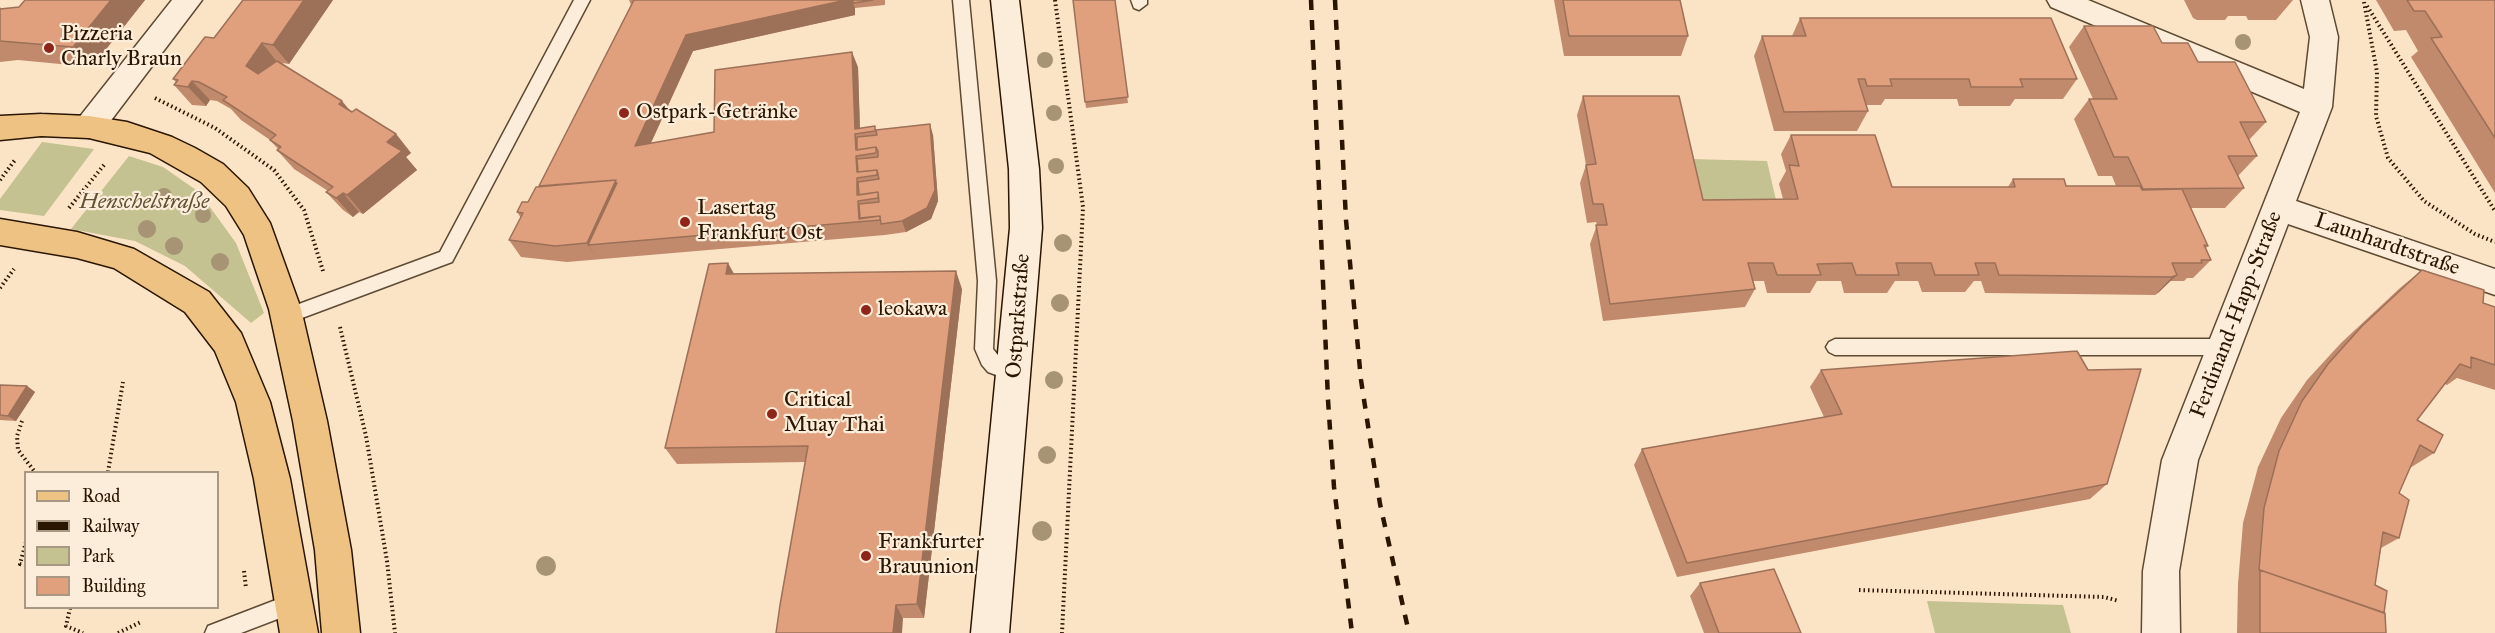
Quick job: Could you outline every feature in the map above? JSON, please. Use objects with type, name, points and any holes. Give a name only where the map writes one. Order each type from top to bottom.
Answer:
[{"type":"main road","points":[[0,128],[41,125],[89,127],[127,134],[161,145],[212,173],[237,197],[259,232],[272,264],[286,316],[310,421],[333,550],[341,633]]},
{"type":"main road","points":[[0,233],[77,245],[123,258],[197,302],[229,343],[253,402],[272,479],[296,618]]},
{"type":"street","points":[[89,127],[188,0]]},
{"type":"street","name":"Ostparkstraße","points":[[990,633],[1015,374],[1026,228],[1024,181],[1005,0]]},
{"type":"street","points":[[2061,0],[2317,106]]},
{"type":"street","name":"Ferdinand-Happ-Straße","points":[[2160,621],[2167,529],[2180,460],[2317,106],[2324,37],[2315,0]]},
{"type":"street","name":"Launhardtstraße","points":[[2279,208],[2495,282]]},
{"type":"lane","points":[[286,316],[446,257],[582,0]]},
{"type":"lane","points":[[961,0],[987,281],[984,349],[988,359],[995,366],[1015,374]]},
{"type":"lane","points":[[1835,348],[2223,347]]},
{"type":"lane","points":[[215,633],[296,618]]},
{"type":"path","points":[[1055,0],[1083,207],[1062,633]]},
{"type":"path","points":[[2363,1],[2495,211]]},
{"type":"path","points":[[2363,1],[2377,72],[2376,116],[2388,158],[2424,201],[2475,234],[2495,242]]},
{"type":"path","points":[[66,212],[107,160]]},
{"type":"path","points":[[0,288],[14,269],[25,270]]},
{"type":"path","points":[[108,471],[123,382]]},
{"type":"path","points":[[22,421],[17,436],[18,450],[34,471]]},
{"type":"path","points":[[24,549],[20,564],[24,565]]},
{"type":"path","points":[[1859,590],[2104,597],[2160,621]]},
{"type":"path","points":[[70,609],[66,626],[83,633]]},
{"type":"path","points":[[118,633],[141,622]]},
{"type":"green space","points":[[42,142],[94,149],[44,216],[0,210],[0,199]]},
{"type":"green space","name":"Henschelstraße","points":[[129,156],[163,167],[199,192],[236,243],[264,313],[251,323],[185,266],[135,241],[71,229]]},
{"type":"green space","points":[[1691,159],[1767,161],[1779,213],[1701,212]]},
{"type":"green space","points":[[1927,601],[2063,605],[2071,633],[1935,633]]},
{"type":"building","points":[[25,0],[111,0],[73,47],[0,41],[0,9],[19,7]]},
{"type":"building","points":[[243,0],[304,0],[273,45],[262,43],[246,66],[258,74],[277,61],[342,101],[339,104],[352,112],[356,109],[396,134],[387,142],[402,151],[347,195],[343,193],[336,198],[326,192],[333,187],[277,150],[281,147],[270,140],[276,135],[223,100],[227,97],[199,82],[192,81],[188,87],[174,85],[178,80],[173,79],[205,37],[214,38]]},
{"type":"building","points":[[634,0],[846,0],[686,35],[635,146],[714,132],[715,70],[852,52],[855,129],[875,126],[875,131],[855,134],[856,150],[876,147],[876,153],[856,156],[857,172],[877,170],[877,175],[857,178],[857,195],[878,192],[878,198],[858,201],[859,219],[880,216],[880,220],[588,245],[617,183],[615,183],[616,180],[539,186]]},
{"type":"building","points":[[853,0],[873,0],[853,3]]},
{"type":"building","points":[[1073,0],[1115,0],[1128,97],[1085,102]]},
{"type":"building","points":[[1563,0],[1680,0],[1688,36],[1569,36]]},
{"type":"building","points":[[2407,0],[2495,0],[2495,138],[2431,38],[2442,37],[2425,11],[2414,11]]},
{"type":"building","points":[[1800,18],[2051,18],[2077,79],[2020,79],[2023,87],[1971,87],[1969,79],[1890,79],[1892,86],[1867,86],[1865,79],[1858,79],[1868,111],[1784,112],[1762,36],[1806,36]]},
{"type":"building","points":[[2084,26],[2153,26],[2162,43],[2188,43],[2198,62],[2235,62],[2266,122],[2240,122],[2257,156],[2228,156],[2244,188],[2143,189],[2128,157],[2114,157],[2089,99],[2117,99]]},
{"type":"building","points":[[1583,96],[1679,96],[1703,200],[1798,199],[1789,165],[1799,166],[1791,135],[1875,135],[1892,187],[2015,187],[2013,179],[2064,179],[2066,186],[2140,186],[2142,190],[2182,189],[2208,246],[2204,245],[2211,260],[2201,260],[2202,263],[2172,263],[2177,275],[2172,277],[1999,275],[1995,263],[1975,263],[1979,275],[1935,275],[1931,263],[1896,263],[1899,275],[1856,275],[1852,263],[1817,264],[1821,275],[1777,275],[1773,263],[1748,263],[1755,289],[1610,304],[1596,225],[1607,225],[1603,204],[1593,204],[1586,165],[1596,164]]},
{"type":"building","points":[[930,124],[935,190],[927,208],[902,221],[881,224],[880,216],[860,218],[859,204],[879,202],[878,192],[859,195],[858,182],[879,179],[877,170],[858,172],[857,159],[878,157],[878,151],[876,147],[857,150],[857,137],[877,135],[876,130]]},
{"type":"building","points":[[616,180],[587,243],[555,246],[509,240],[523,213],[517,212],[522,202],[528,202],[536,187]]},
{"type":"building","points":[[728,263],[726,274],[956,271],[917,604],[896,605],[893,633],[776,633],[808,446],[665,448],[709,264]]},
{"type":"building","points":[[2422,270],[2484,290],[2483,303],[2495,307],[2495,365],[2471,357],[2471,368],[2460,364],[2417,420],[2443,435],[2434,453],[2420,445],[2399,493],[2409,500],[2399,538],[2383,532],[2375,585],[2387,591],[2384,613],[2259,570],[2264,508],[2279,451],[2302,401],[2328,364],[2362,326]]},
{"type":"building","points":[[2077,351],[2088,370],[2141,369],[2107,484],[1687,563],[1642,449],[1842,414],[1821,370]]},
{"type":"building","points":[[0,385],[27,386],[8,416],[0,415]]},
{"type":"building","points":[[1774,569],[1801,633],[1719,633],[1700,583]]},
{"type":"building","points":[[2260,570],[2385,613],[2386,633],[2260,633]]},
{"type":"railway","points":[[1311,0],[1328,400],[1334,487],[1352,633]]},
{"type":"railway","points":[[1335,0],[1346,220],[1361,380],[1380,504],[1409,633]]},
{"type":"place","name":"Pizzeria Charly Braun","points":[[49,48]]},
{"type":"place","name":"Ostpark-Getränke","points":[[624,113]]},
{"type":"place","name":"Lasertag Frankfurt Ost","points":[[685,222]]},
{"type":"place","name":"leokawa","points":[[866,310]]},
{"type":"place","name":"Critical Muay Thai","points":[[772,414]]},
{"type":"place","name":"Frankfurter Brauunion","points":[[866,556]]}]
